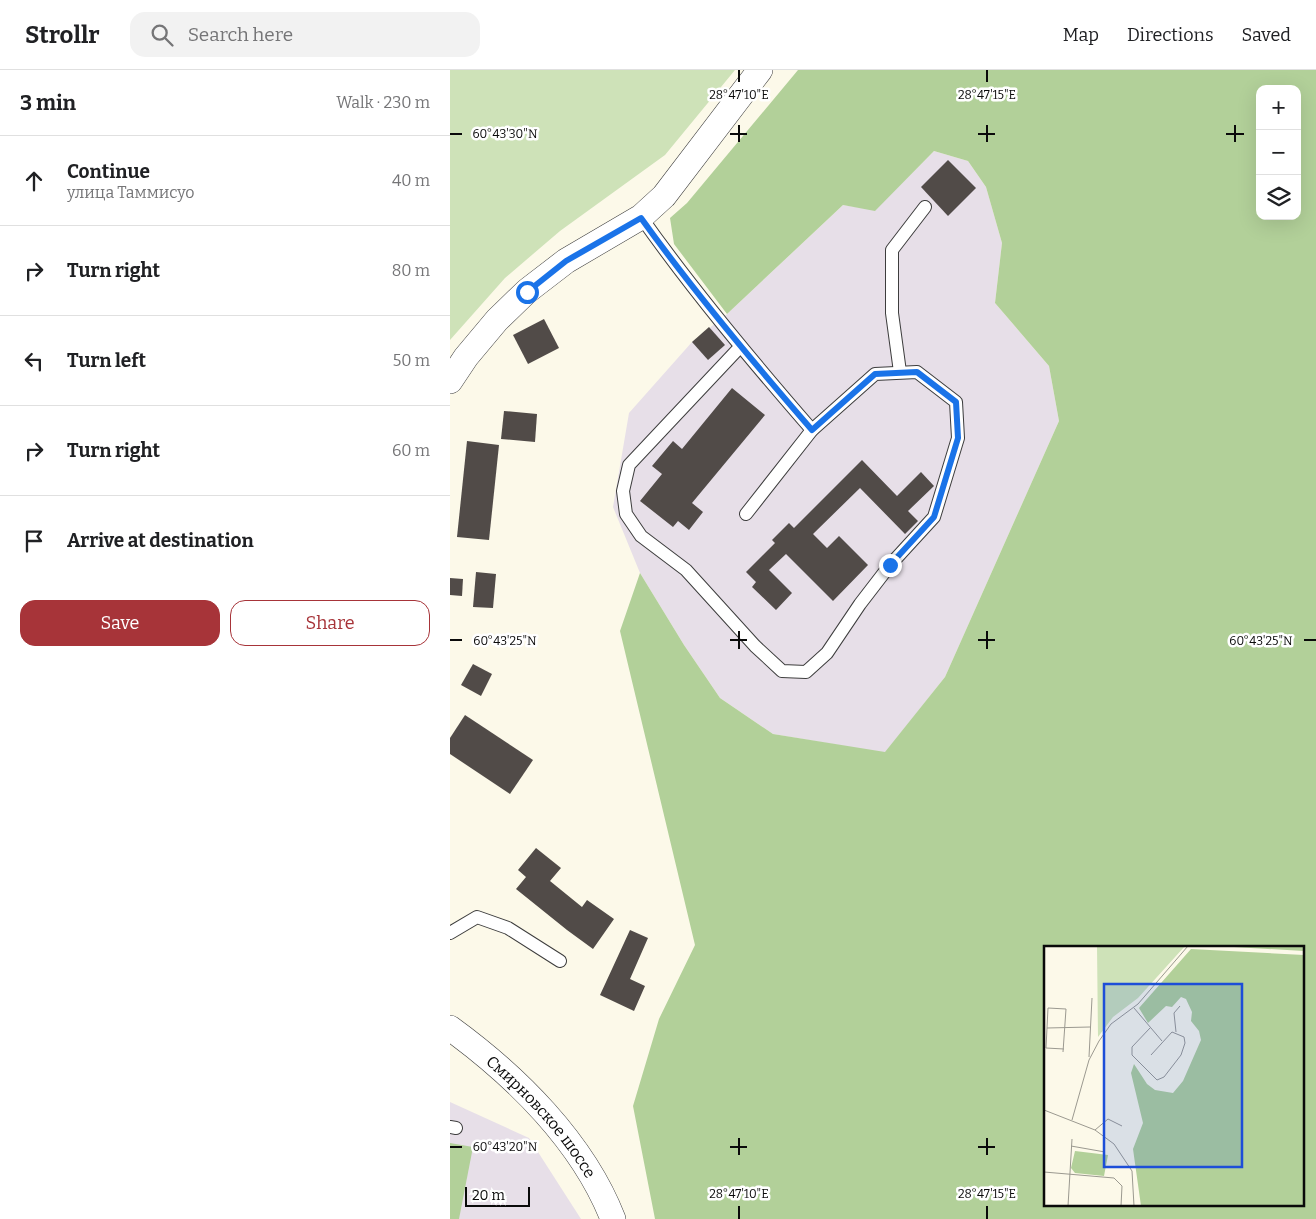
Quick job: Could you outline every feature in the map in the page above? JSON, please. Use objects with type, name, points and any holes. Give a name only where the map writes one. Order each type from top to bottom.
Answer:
[{"type":"street","points":[[450,381],[466,357],[497,320],[527,292],[566,261],[641,218],[664,196],[760,70]]},
{"type":"street","name":"Смирновское шоссе","points":[[450,1028],[480,1050],[505,1072],[550,1119],[583,1161],[606,1202],[613,1219]]},
{"type":"lane","points":[[900,372],[892,313],[892,250],[925,207]]},
{"type":"lane","points":[[641,218],[677,268],[740,347],[812,430]]},
{"type":"lane","points":[[740,347],[629,466],[624,491],[626,514],[641,536],[686,570],[755,646],[782,671],[806,672],[827,653],[860,604],[890,565],[934,517],[958,438],[956,402],[917,372],[875,374],[812,430],[746,514]]},
{"type":"lane","points":[[450,933],[477,917],[508,928],[560,961]]},
{"type":"shaded area","points":[[934,151],[968,161],[986,187],[1002,243],[995,303],[1049,366],[1059,421],[945,677],[885,753],[773,734],[720,698],[684,645],[640,573],[613,507],[629,413],[692,342],[727,314],[843,205],[875,210]]},
{"type":"shaded area","points":[[450,1102],[529,1138],[581,1219],[450,1219]]},
{"type":"green space","points":[[450,70],[735,70],[665,155],[560,231],[505,278],[450,340]]},
{"type":"green space","points":[[798,70],[1316,70],[1316,1219],[655,1219],[633,1106],[659,1019],[695,945],[620,631],[640,573],[684,645],[720,698],[773,734],[885,752],[945,677],[1059,421],[1049,366],[995,303],[1002,243],[986,187],[968,161],[934,151],[875,211],[843,205],[727,314],[674,244],[670,218],[687,203]]},
{"type":"green space","points":[[450,1143],[473,1147],[459,1219],[450,1219]]},
{"type":"building","points":[[948,160],[976,188],[948,216],[921,187]]},
{"type":"building","points":[[544,319],[559,348],[528,364],[513,335]]},
{"type":"building","points":[[709,327],[725,345],[708,360],[692,342]]},
{"type":"building","points":[[732,388],[765,415],[692,503],[703,512],[689,530],[678,521],[673,527],[640,501],[662,474],[652,466],[673,441],[682,449]]},
{"type":"building","points":[[504,411],[537,414],[535,442],[501,439]]},
{"type":"building","points":[[467,441],[499,445],[489,540],[457,537]]},
{"type":"building","points":[[862,460],[897,496],[921,472],[934,486],[908,511],[918,521],[905,534],[860,488],[813,534],[827,548],[839,536],[868,565],[833,601],[786,554],[769,570],[792,593],[776,610],[752,587],[756,582],[746,572],[775,543],[772,540],[789,523],[794,528]]},
{"type":"building","points":[[476,572],[496,574],[493,608],[473,607]]},
{"type":"building","points":[[450,578],[463,579],[462,596],[450,595]]},
{"type":"building","points":[[473,664],[492,674],[481,696],[461,685]]},
{"type":"building","points":[[465,715],[533,760],[510,794],[450,754],[450,738]]},
{"type":"building","points":[[536,848],[561,868],[550,881],[582,907],[587,900],[614,919],[593,949],[516,889],[526,877],[518,870]]},
{"type":"building","points":[[630,930],[648,938],[630,979],[645,986],[634,1011],[600,995]]},
{"type":"route","points":[[527,292],[566,261],[641,218],[718,320],[812,430],[875,374],[917,372],[956,402],[958,438],[934,517],[890,565]]}]
